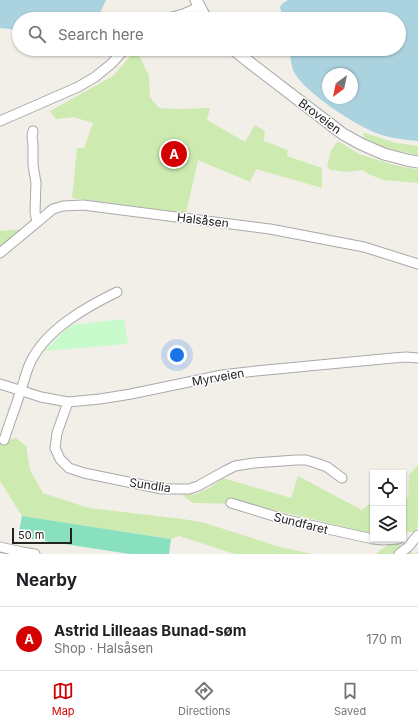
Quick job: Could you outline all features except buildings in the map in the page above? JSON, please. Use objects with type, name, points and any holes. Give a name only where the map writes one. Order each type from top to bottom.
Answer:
[{"type":"street","points":[[186,12],[197,4]]},
{"type":"street","points":[[0,120],[78,87],[95,77],[118,56]]},
{"type":"street","name":"Broveien","points":[[242,56],[343,134],[384,154],[418,162]]},
{"type":"street","points":[[33,131],[33,165],[36,183],[35,212],[37,222]]},
{"type":"street","name":"Halsåsen","points":[[0,253],[53,209],[63,206],[83,205],[270,229],[358,245],[418,264]]},
{"type":"street","points":[[4,440],[26,374],[37,352],[47,339],[64,323],[117,292]]},
{"type":"street","name":"Myrveien","points":[[0,384],[40,397],[68,402],[131,394],[222,375],[393,358],[418,358]]},
{"type":"street","name":"Sundlia","points":[[68,402],[57,433],[56,448],[60,459],[69,468],[84,473],[162,489],[189,489],[198,486],[235,466],[254,463],[306,460],[327,467],[342,478]]},
{"type":"street","name":"Sundfaret","points":[[231,503],[287,520],[370,538]]},
{"type":"street","points":[[406,537],[418,536]]},
{"type":"street","points":[[399,554],[418,536]]},
{"type":"street","points":[[0,547],[35,554]]},
{"type":"green space","points":[[130,56],[139,56],[149,76],[150,97],[159,108],[210,108],[207,120],[245,142],[255,125],[265,131],[264,141],[288,150],[287,156],[322,168],[322,188],[256,169],[250,182],[198,160],[186,213],[72,198],[77,148],[84,148],[93,123],[73,117],[56,119],[50,111],[113,76]]},
{"type":"green space","points":[[365,133],[396,143],[418,146],[418,155],[390,149],[377,144],[364,138],[363,134]]},
{"type":"green space","points":[[338,141],[359,154],[391,164],[418,170],[418,183],[384,180],[362,170],[347,172],[330,170],[327,166],[331,150]]},
{"type":"green space","points":[[22,229],[0,248],[0,231]]},
{"type":"green space","points":[[124,319],[128,344],[44,351],[71,325]]},
{"type":"green space","points":[[16,438],[26,446],[30,470],[43,493],[89,508],[205,523],[280,547],[312,554],[235,554],[179,536],[171,539],[22,516],[0,481],[0,442]]},
{"type":"green space","points":[[418,465],[418,526],[414,532],[406,532],[406,496],[408,500],[409,475]]},
{"type":"green space","points":[[298,476],[362,510],[370,503],[370,533],[249,504],[193,503],[182,495],[196,494],[211,487],[223,478],[291,498]]},
{"type":"green space","points":[[22,516],[171,539],[169,554],[130,554],[18,537]]},
{"type":"green space","points":[[391,542],[397,542],[408,551],[415,554],[376,554]]},
{"type":"water","points":[[0,0],[106,0],[100,12],[12,12],[12,29],[0,28]]},
{"type":"water","points":[[288,0],[418,0],[418,141],[381,135],[355,123],[327,104],[358,104],[358,68],[322,68],[322,100],[307,88],[298,78],[293,70],[291,60],[291,56],[406,56],[406,12],[281,12],[280,7]]},
{"type":"place","name":"Astrid Lilleaas Bunad-søm","points":[[174,154]]}]
